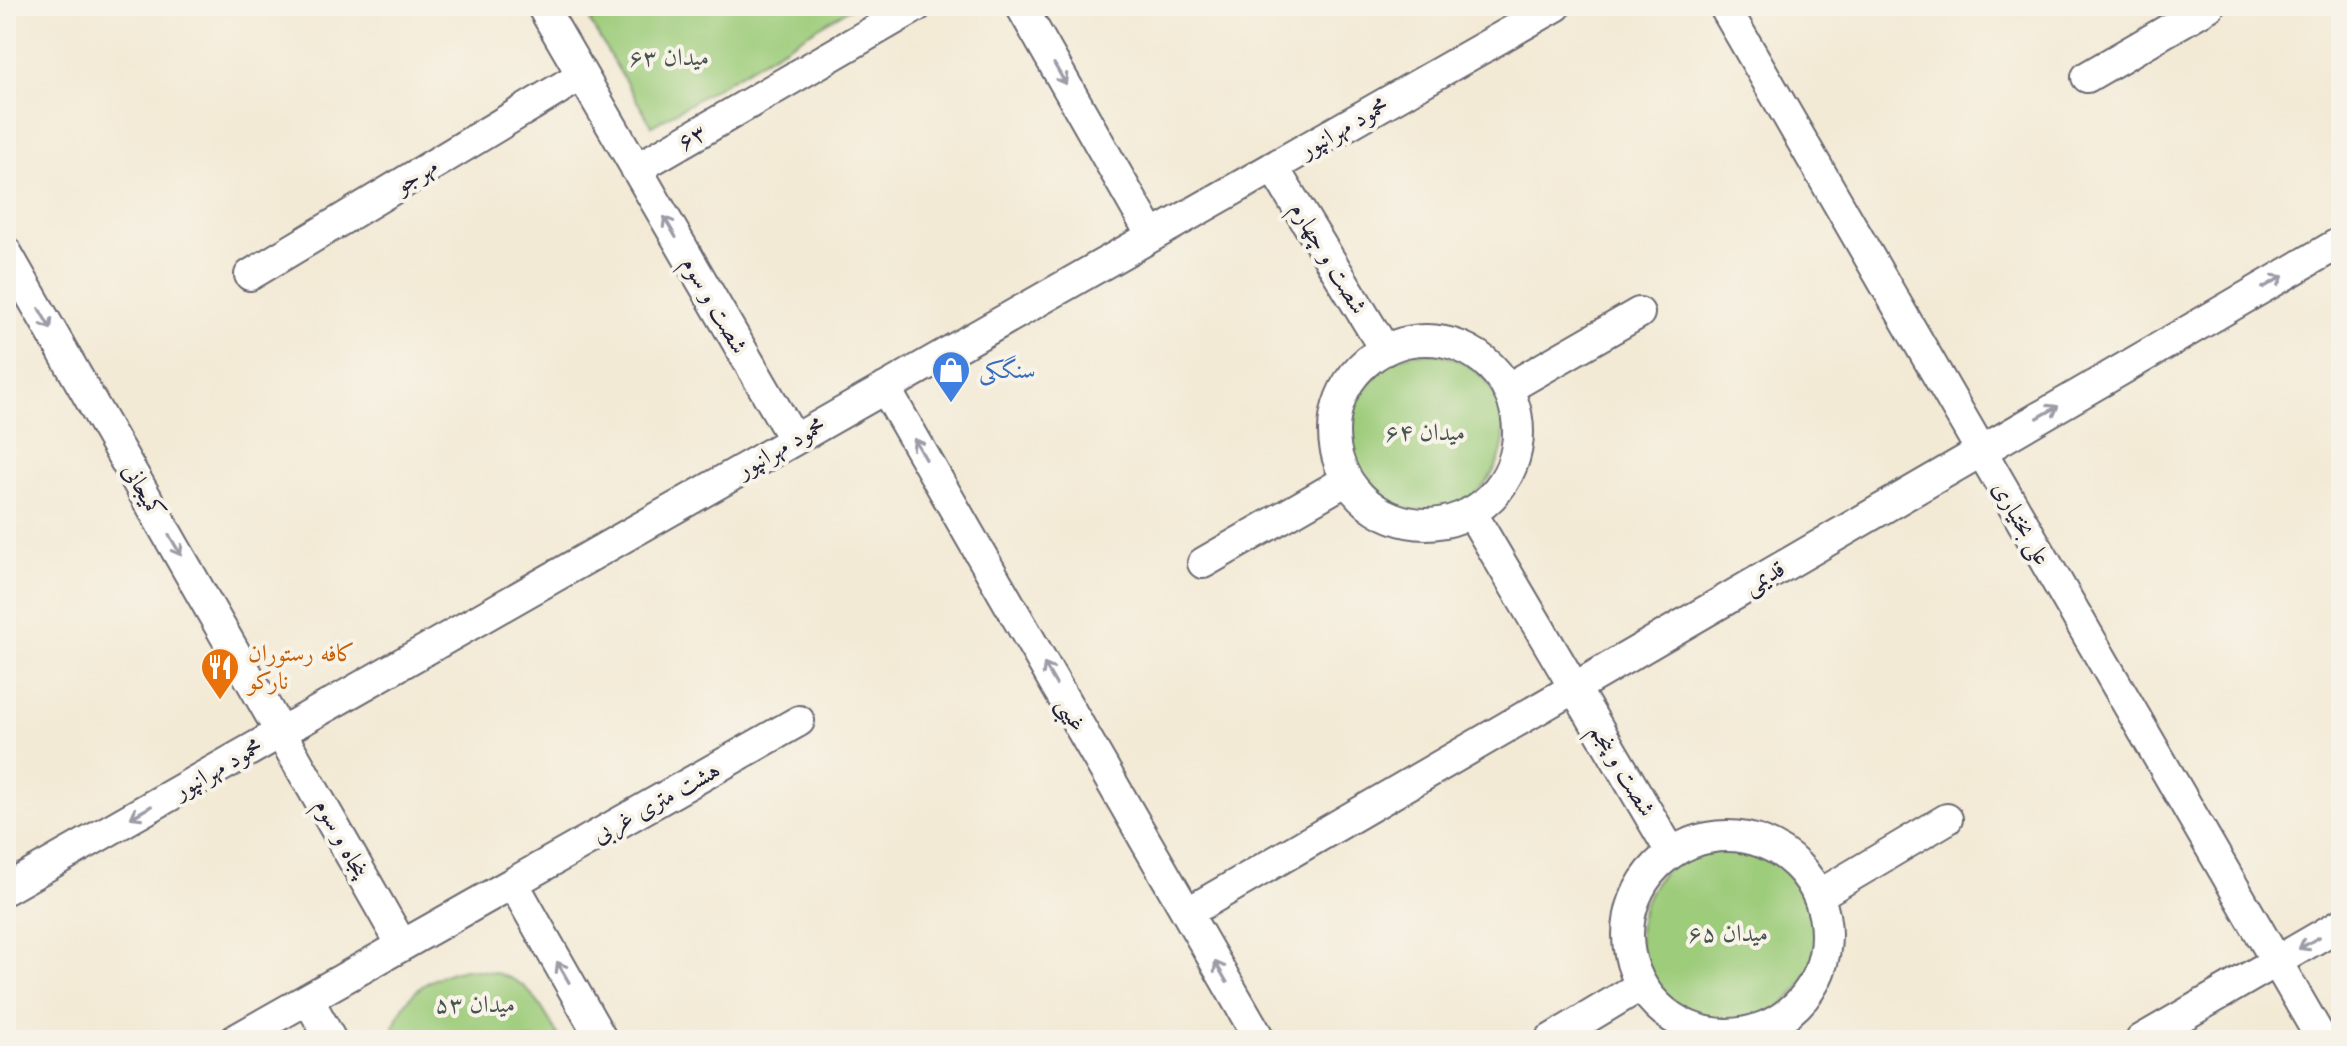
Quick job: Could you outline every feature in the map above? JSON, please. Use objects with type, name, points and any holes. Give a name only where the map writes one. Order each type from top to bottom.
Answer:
[{"type":"street","name":"۶۳","points":[[636,169],[917,6]]},
{"type":"street","points":[[1021,6],[1152,236]]},
{"type":"street","name":"محمود مهرانپور","points":[[6,889],[1556,6]]},
{"type":"street","name":"علی بختیاری","points":[[1724,6],[2322,1040]]},
{"type":"street","points":[[2087,77],[2209,6]]},
{"type":"street","points":[[549,8],[582,75],[636,169]]},
{"type":"street","name":"مهرجو","points":[[250,275],[582,75]]},
{"type":"street","name":"شصت و چهارم","points":[[1273,167],[1385,350]]},
{"type":"street","name":"شصت و سوم","points":[[636,169],[794,440]]},
{"type":"street","name":"قدیمی","points":[[1187,913],[2341,242]]},
{"type":"street","name":"کمیجانی","points":[[6,252],[282,731]]},
{"type":"street","points":[[1507,389],[1639,313]]},
{"type":"street","points":[[1415,341],[1447,342],[1475,354],[1499,375],[1514,402],[1519,433],[1513,464],[1498,490],[1471,512],[1449,522],[1420,524],[1391,518],[1366,503],[1347,480],[1336,453],[1335,424],[1342,395],[1359,369],[1385,350],[1415,341]]},
{"type":"street","name":"غیبی","points":[[885,388],[1260,1040]]},
{"type":"street","points":[[1203,563],[1347,480]]},
{"type":"street","points":[[1471,512],[1574,687]]},
{"type":"street","name":"شصت و پنجم","points":[[1574,687],[1671,852]]},
{"type":"street","name":"هشت متری غربی","points":[[513,883],[799,721]]},
{"type":"street","name":"پنجاه و سوم","points":[[282,731],[402,945]]},
{"type":"street","points":[[1819,895],[1947,819]]},
{"type":"street","points":[[1727,835],[1755,839],[1782,851],[1804,870],[1819,895],[1826,925],[1824,956],[1814,985],[1774,1033],[1711,1034],[1683,1026],[1659,1009],[1640,986],[1629,958],[1627,928],[1630,913],[1634,898],[1649,872],[1671,852],[1698,839],[1727,835]]},
{"type":"street","points":[[235,1040],[513,883],[602,1040]]},
{"type":"street","points":[[2141,1040],[2341,924]]},
{"type":"street","points":[[1550,1040],[1640,986]]},
{"type":"street","points":[[308,999],[331,1040]]},
{"type":"green space","name":"میدان ۶۳","points":[[617,6],[854,6],[652,126],[590,22]]},
{"type":"green space","name":"میدان ۶۴","points":[[1425,353],[1455,359],[1481,376],[1498,402],[1504,432],[1498,462],[1481,488],[1455,505],[1425,511],[1395,505],[1369,488],[1352,462],[1346,432],[1352,402],[1369,376],[1395,359]]},
{"type":"green space","name":"میدان ۶۵","points":[[1728,845],[1762,852],[1791,871],[1810,900],[1817,934],[1810,968],[1791,997],[1762,1016],[1728,1023],[1694,1016],[1665,997],[1646,968],[1639,934],[1646,900],[1665,871],[1694,852]]},
{"type":"green space","name":"میدان ۵۳","points":[[464,969],[501,974],[525,988],[543,1009],[561,1040],[390,1040],[400,1012],[415,992],[436,978]]},
{"type":"place","name":"سنگکی","points":[[951,404]]},
{"type":"place","name":"کافه رستوران نارکو","points":[[220,701]]}]
